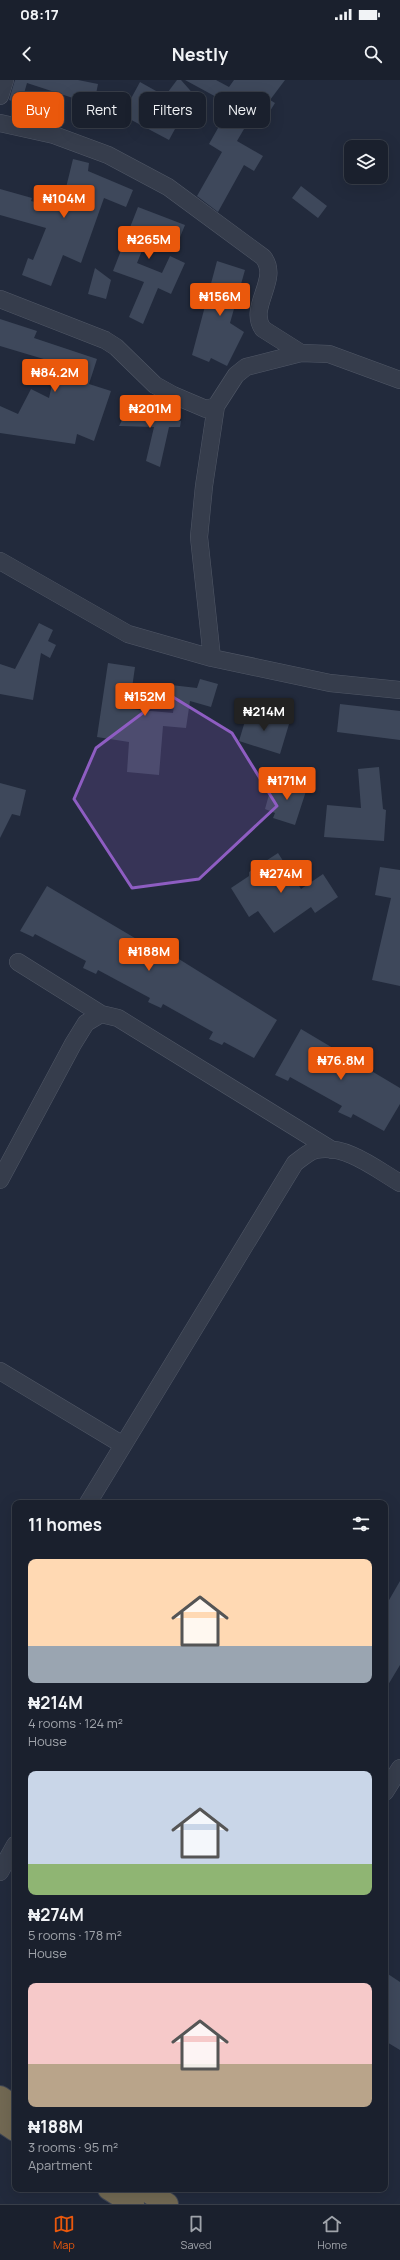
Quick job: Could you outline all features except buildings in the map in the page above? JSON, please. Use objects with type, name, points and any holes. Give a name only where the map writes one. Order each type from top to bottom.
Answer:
[{"type":"highway","points":[[0,2097],[12,2105]]},
{"type":"highway","points":[[0,2120],[12,2128]]},
{"type":"highway","points":[[114,2192],[133,2204]]},
{"type":"highway","points":[[149,2192],[167,2204]]},
{"type":"street","points":[[0,96],[5,80]]},
{"type":"street","points":[[0,123],[54,134],[108,155],[168,187],[263,257],[269,267],[269,279],[260,311],[260,325],[263,329],[301,353]]},
{"type":"street","points":[[0,299],[105,340],[116,348],[155,385],[173,395],[206,409],[216,406]]},
{"type":"street","points":[[212,658],[199,537],[204,486],[216,406],[236,375],[246,368],[301,353],[335,356],[400,380]]},
{"type":"street","points":[[0,561],[128,634],[212,658],[330,683],[400,690]]},
{"type":"street","points":[[18,962],[101,1014],[118,1018],[332,1150],[359,1158],[400,1183]]},
{"type":"street","points":[[0,1180],[73,1044],[86,1023],[101,1014]]},
{"type":"street","points":[[90,1500],[295,1163],[314,1150],[332,1150]]},
{"type":"street","points":[[0,1371],[123,1445]]},
{"type":"street","points":[[388,1787],[400,1768]]},
{"type":"street","points":[[0,1872],[12,1850]]},
{"type":"highlighted area","points":[[168,694],[232,733],[277,806],[199,879],[132,888],[74,799],[96,748]]}]
